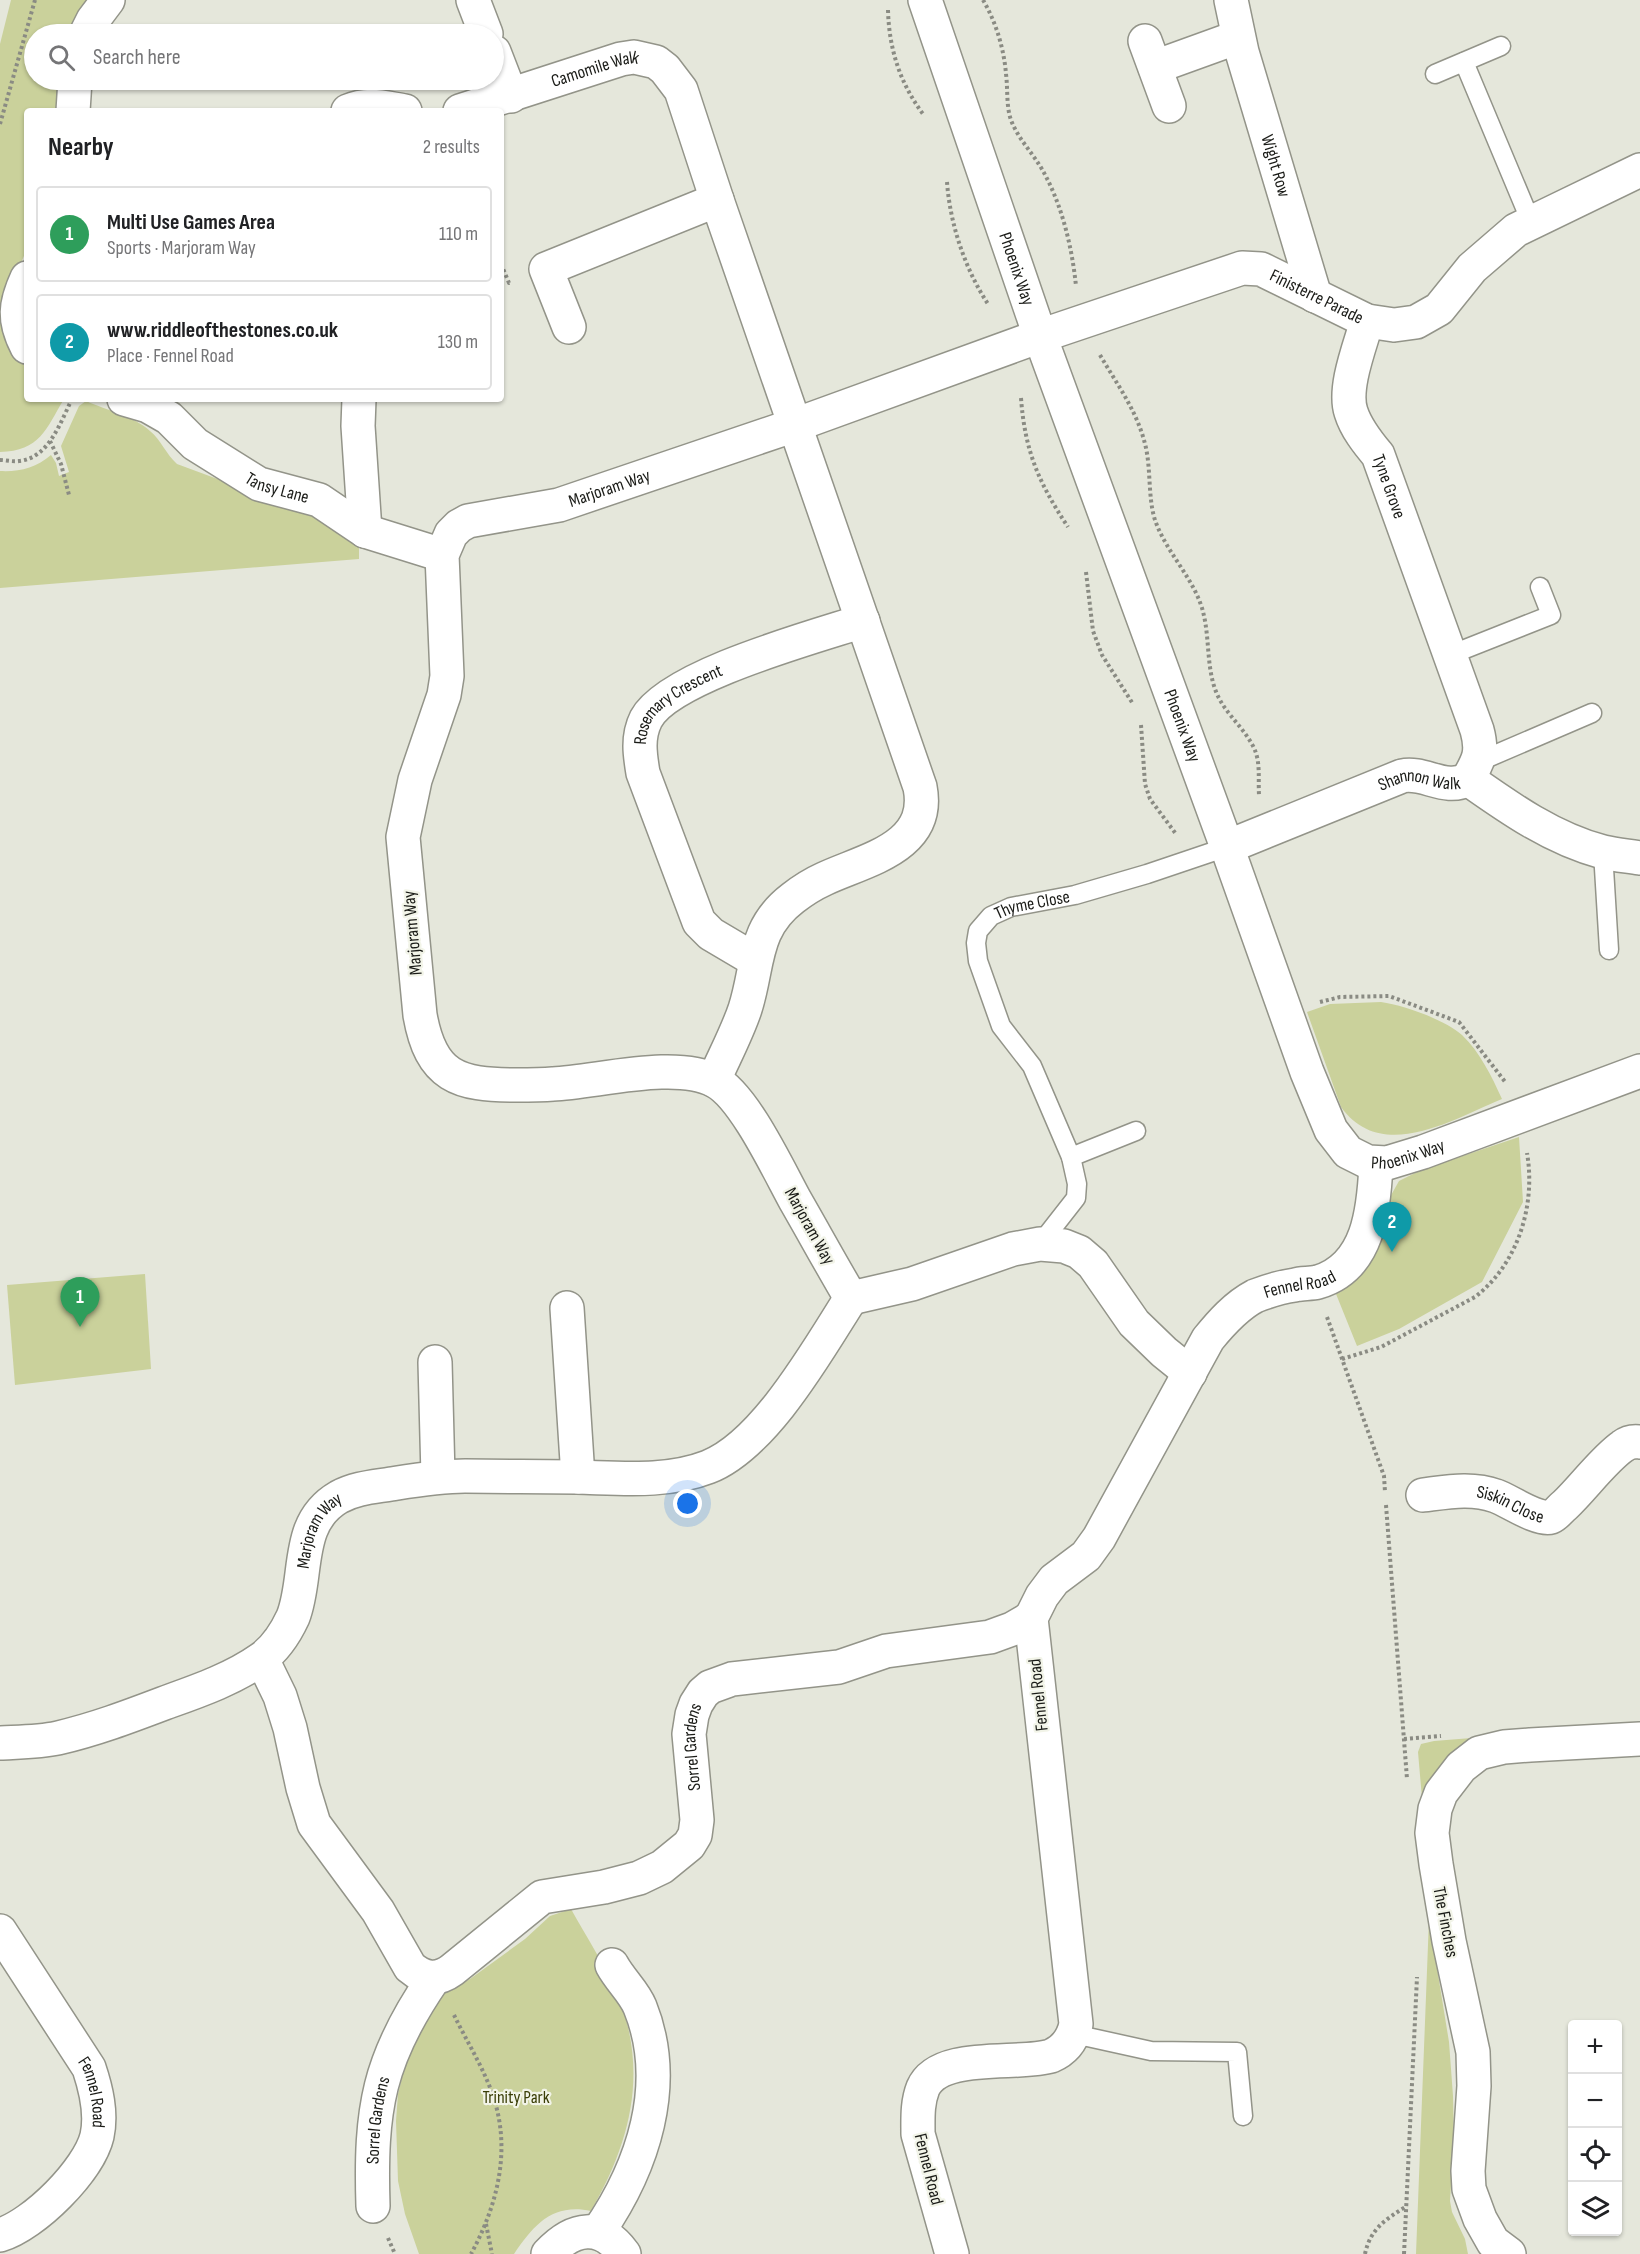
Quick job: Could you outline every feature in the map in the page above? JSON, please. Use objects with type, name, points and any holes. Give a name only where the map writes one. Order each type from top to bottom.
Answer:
[{"type":"street","points":[[91,24],[108,0]]},
{"type":"street","points":[[473,0],[482,24]]},
{"type":"street","name":"Phoenix Way","points":[[925,0],[1040,336],[1307,1072],[1331,1130],[1348,1152],[1359,1159],[1376,1164],[1397,1161],[1640,1071]]},
{"type":"street","name":"Wight Row","points":[[1231,0],[1238,37],[1315,296]]},
{"type":"street","points":[[1169,106],[1150,54],[1238,37]]},
{"type":"street","name":"Camomile Walk","points":[[470,108],[621,59],[634,57],[656,62],[665,69],[681,90],[795,425]]},
{"type":"street","points":[[504,78],[511,96]]},
{"type":"street","points":[[73,108],[74,90]]},
{"type":"street","points":[[356,108],[378,105],[392,108]]},
{"type":"street","name":"Finisterre Parade","points":[[1040,336],[1242,268],[1262,269],[1366,321],[1405,325],[1426,318],[1439,309],[1472,268],[1508,236],[1531,222],[1640,170]]},
{"type":"street","points":[[568,327],[546,270],[717,200]]},
{"type":"street","points":[[24,286],[16,306],[18,325],[24,339]]},
{"type":"street","name":"Tyne Grove","points":[[1366,321],[1349,390],[1350,411],[1363,437],[1378,455],[1481,746],[1473,770]]},
{"type":"street","name":"Marjoram Way","points":[[262,1659],[284,1633],[293,1616],[302,1580],[303,1556],[307,1538],[317,1518],[339,1497],[363,1488],[438,1476],[634,1479],[664,1477],[709,1467],[749,1439],[768,1418],[798,1379],[851,1298],[747,1117],[730,1091],[714,1080],[689,1073],[669,1073],[553,1084],[474,1083],[456,1078],[444,1068],[433,1053],[425,1036],[420,1015],[403,837],[415,780],[444,695],[447,676],[442,555],[451,534],[464,523],[559,505],[795,425],[1040,336]]},
{"type":"street","name":"Tansy Lane","points":[[136,402],[148,405],[169,418],[195,444],[243,475],[274,489],[304,494],[319,500],[365,531],[442,555]]},
{"type":"street","points":[[359,402],[358,426],[365,531]]},
{"type":"street","points":[[714,1080],[745,1008],[755,960],[768,924],[778,911],[809,887],[881,856],[899,844],[914,826],[922,799],[795,425]]},
{"type":"street","name":"Rosemary Crescent","points":[[755,960],[711,934],[699,922],[643,773],[640,736],[647,717],[654,708],[677,691],[757,656],[862,621]]},
{"type":"street","name":"Shannon Walk","points":[[1227,847],[1401,776],[1419,775],[1452,784],[1461,783],[1473,770],[1514,811],[1550,831],[1603,852],[1640,858]]},
{"type":"street","name":"Fennel Road","points":[[952,2254],[918,2134],[918,2116],[923,2087],[932,2076],[951,2066],[1051,2056],[1064,2048],[1074,2034],[1076,2024],[1031,1618],[1042,1596],[1054,1580],[1086,1556],[1099,1538],[1208,1339],[1237,1308],[1254,1297],[1276,1289],[1316,1282],[1332,1276],[1343,1269],[1363,1243],[1375,1200],[1376,1164]]},
{"type":"street","points":[[851,1298],[912,1284],[1013,1249],[1040,1244],[1064,1246],[1079,1252],[1093,1264],[1134,1323],[1190,1373]]},
{"type":"street","points":[[567,1308],[578,1477]]},
{"type":"street","points":[[435,1362],[438,1476]]},
{"type":"street","name":"Siskin Close","points":[[1423,1495],[1467,1490],[1482,1492],[1547,1518],[1554,1515],[1574,1497],[1621,1447],[1632,1442],[1640,1442]]},
{"type":"street","name":"Sorrel Gardens","points":[[373,2206],[373,2134],[377,2101],[384,2070],[412,2011],[441,1976],[542,1897],[604,1887],[639,1878],[662,1867],[689,1845],[694,1836],[697,1820],[689,1734],[692,1715],[699,1698],[710,1687],[732,1679],[839,1667],[886,1651],[990,1637],[1012,1629],[1031,1618]]},
{"type":"street","points":[[0,1743],[56,1738],[102,1726],[214,1685],[262,1659],[280,1696],[314,1824],[378,1911],[410,1967],[417,1973],[441,1976]]},
{"type":"street","name":"The Finches","points":[[1496,2250],[1472,2201],[1469,2189],[1468,2170],[1474,2086],[1473,2052],[1449,1941],[1436,1864],[1432,1833],[1435,1809],[1441,1793],[1461,1767],[1479,1753],[1504,1747],[1640,1738]]},
{"type":"street","name":"Fennel Road","points":[[0,1931],[89,2068],[96,2089],[98,2108],[95,2141],[76,2174],[43,2210],[16,2229],[0,2235]]},
{"type":"street","points":[[598,2232],[615,2208],[629,2181],[646,2134],[651,2099],[652,2068],[647,2028],[639,2004],[612,1965]]},
{"type":"street","points":[[548,2254],[562,2240],[572,2235],[598,2232],[617,2244],[624,2254]]},
{"type":"lane","points":[[1435,74],[1501,46]]},
{"type":"lane","points":[[1464,62],[1531,222]]},
{"type":"lane","points":[[1450,656],[1551,615],[1540,587]]},
{"type":"lane","points":[[1473,770],[1592,713]]},
{"type":"lane","name":"Thyme Close","points":[[1040,1244],[1076,1198],[1077,1184],[1071,1157],[1032,1066],[1001,1026],[978,961],[976,944],[978,931],[991,916],[1011,907],[1075,895],[1227,847]]},
{"type":"lane","points":[[1603,852],[1610,950]]},
{"type":"lane","points":[[1071,1157],[1136,1131]]},
{"type":"lane","points":[[1074,2034],[1151,2051],[1237,2052],[1243,2116]]},
{"type":"path","points":[[28,24],[35,0]]},
{"type":"path","points":[[983,0],[995,24],[1003,54],[1011,119],[1016,132],[1043,170],[1050,185],[1069,241],[1074,263],[1076,292],[1097,351],[1126,396],[1141,432],[1149,467],[1154,518],[1198,595],[1205,619],[1212,680],[1229,715],[1245,734],[1256,753],[1260,805],[1266,831]]},
{"type":"path","points":[[888,6],[889,36],[894,59],[906,87],[926,117]]},
{"type":"path","points":[[0,124],[24,39]]},
{"type":"path","points":[[946,179],[952,219],[966,261],[982,295],[998,319],[1019,377],[1025,431],[1035,469],[1051,501],[1073,534]]},
{"type":"path","points":[[0,460],[19,461],[41,453],[70,402]]},
{"type":"path","points":[[50,440],[61,465],[69,495]]},
{"type":"path","points":[[1084,565],[1093,631],[1102,655],[1135,706]]},
{"type":"path","points":[[1139,717],[1145,784],[1150,799],[1176,834],[1189,860]]},
{"type":"path","points":[[1316,1282],[1384,1476],[1407,1783]]},
{"type":"path","points":[[1404,2254],[1417,1966]]},
{"type":"path","points":[[441,1976],[448,2001],[489,2087],[502,2132],[498,2183],[480,2237],[471,2254]]},
{"type":"path","points":[[1365,2254],[1367,2243],[1376,2228],[1407,2206]]},
{"type":"path","points":[[486,2220],[492,2254]]},
{"type":"green space","points":[[11,0],[91,0],[77,24],[24,24],[24,90],[62,90],[61,108],[24,108],[24,256],[17,272],[17,359],[24,365],[24,402],[62,402],[46,429],[33,443],[13,451],[0,452],[0,44]]},
{"type":"green space","points":[[89,402],[128,417],[154,435],[177,464],[309,513],[359,545],[359,559],[0,588],[0,471],[27,468],[51,455],[56,463],[59,476],[69,472],[61,446],[79,406]]},
{"type":"green space","points":[[1381,1002],[1424,1014],[1455,1029],[1480,1057],[1502,1099],[1462,1117],[1418,1132],[1397,1135],[1377,1133],[1358,1124],[1341,1107],[1307,1012],[1330,1004]]},
{"type":"green space","points":[[1519,1137],[1523,1202],[1482,1282],[1399,1329],[1357,1346],[1334,1289],[1361,1274],[1375,1256],[1383,1232],[1390,1197],[1399,1181],[1421,1170]]},
{"type":"green space","points":[[145,1274],[151,1369],[15,1385],[7,1285]]},
{"type":"green space","points":[[1484,1737],[1422,1798],[1418,1752],[1421,1744]]},
{"type":"green space","name":"Trinity Park","points":[[571,1909],[617,1993],[627,2022],[632,2050],[631,2105],[625,2132],[605,2185],[591,2211],[577,2209],[555,2213],[529,2234],[514,2254],[419,2254],[405,2214],[398,2181],[396,2121],[398,2094],[407,2058],[436,1998],[470,1979],[525,1939],[550,1916]]},
{"type":"green space","points":[[1429,1919],[1449,2042],[1454,2139],[1450,2201],[1452,2212],[1465,2239],[1468,2254],[1416,2254]]},
{"type":"place","name":"www.riddleofthestones.co.uk","points":[[1392,1252]]},
{"type":"place","name":"Multi Use Games Area","points":[[80,1327]]}]
